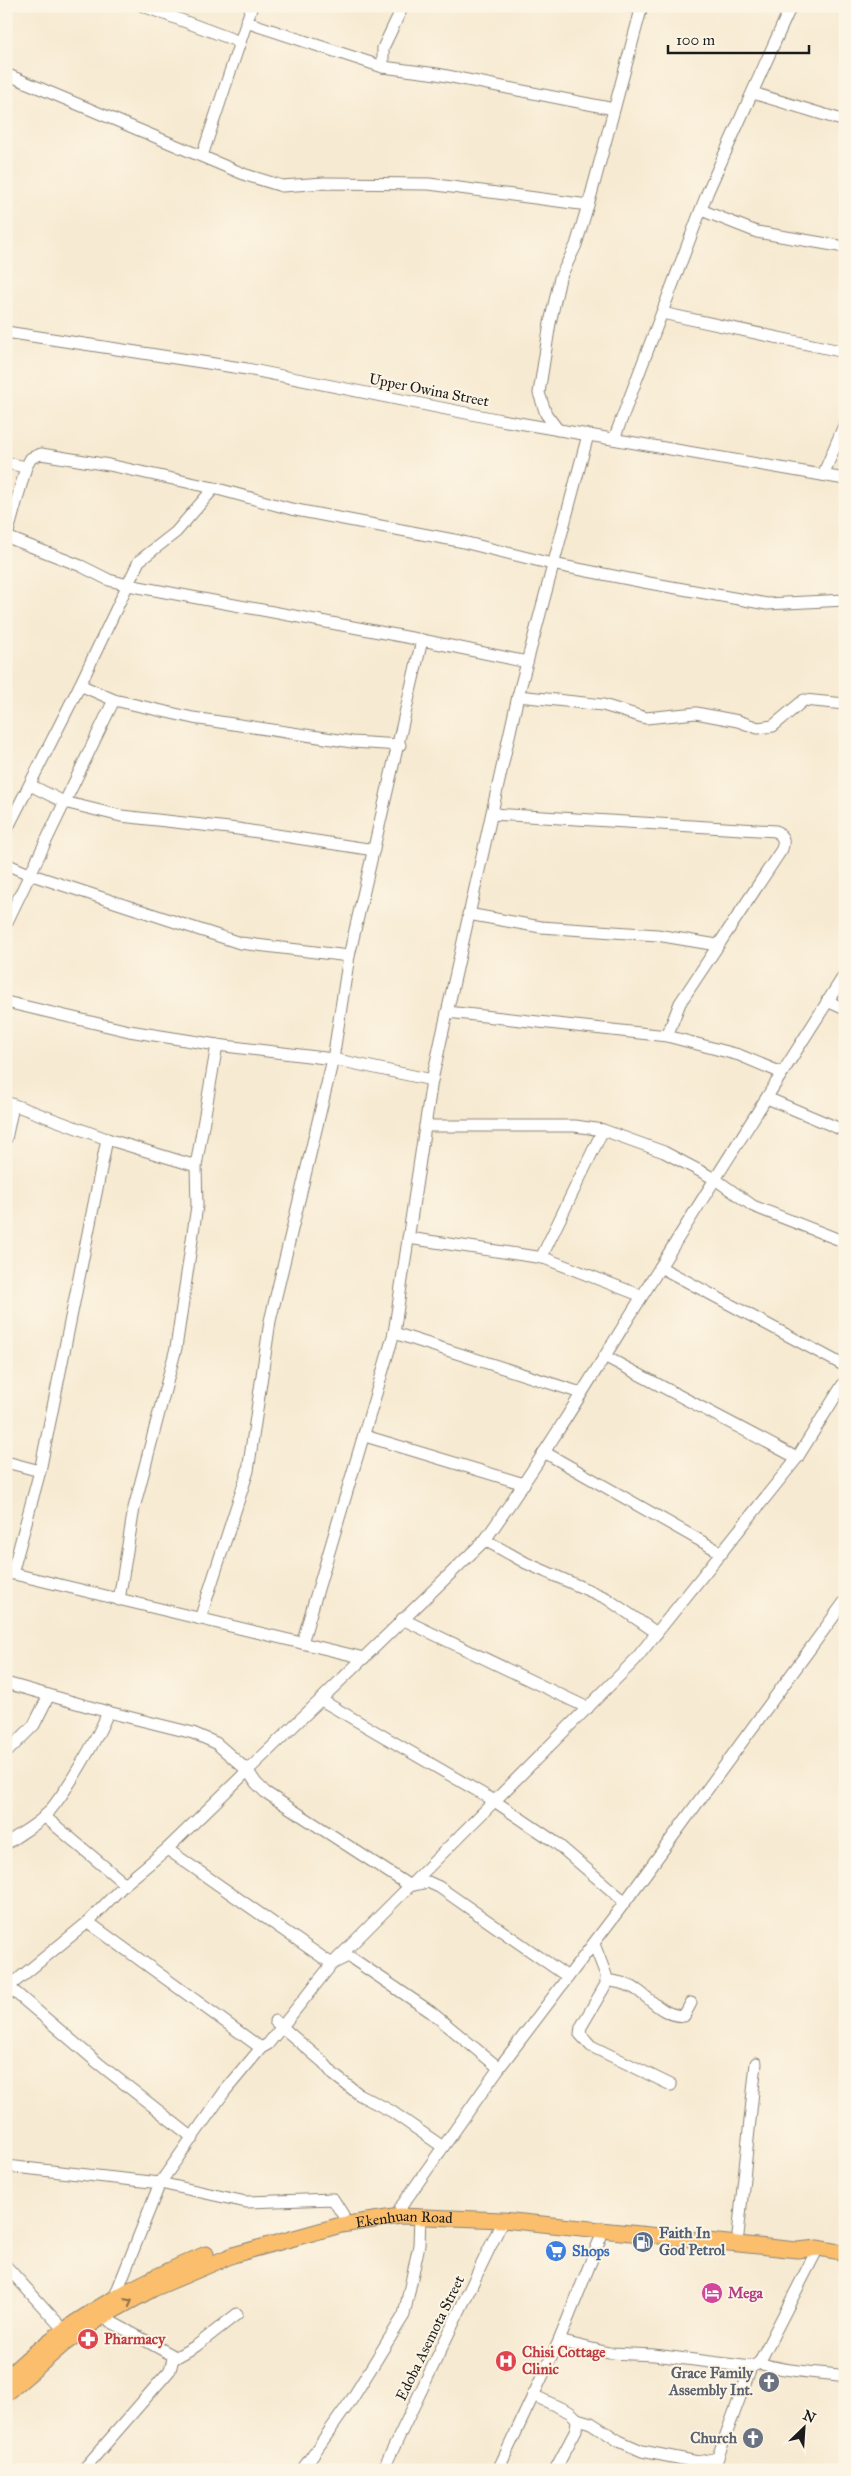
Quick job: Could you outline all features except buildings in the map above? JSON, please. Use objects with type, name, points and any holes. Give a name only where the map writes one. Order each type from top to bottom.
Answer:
[{"type":"main road","name":"Ekenhuan Road","points":[[6,2378],[64,2330],[115,2296],[148,2279],[217,2250],[343,2216],[400,2208],[504,2210],[845,2247]]},
{"type":"main road","name":"Ekenhuan Road","points":[[6,2394],[64,2344],[102,2317],[152,2289],[232,2255],[341,2225],[394,2217],[420,2216],[503,2220],[797,2250],[818,2248],[845,2253]]},
{"type":"street","points":[[143,6],[240,42]]},
{"type":"street","points":[[202,156],[252,6]]},
{"type":"street","points":[[383,67],[383,48],[403,6]]},
{"type":"street","points":[[558,430],[546,414],[539,393],[541,371],[560,278],[576,245],[588,205],[641,7],[628,6]]},
{"type":"street","points":[[614,439],[701,210],[792,6]]},
{"type":"street","points":[[246,22],[383,67],[437,74],[614,109]]},
{"type":"street","points":[[6,74],[246,176],[282,186],[324,183],[429,184],[588,205]]},
{"type":"street","points":[[753,93],[845,121]]},
{"type":"street","points":[[701,210],[757,232],[845,247]]},
{"type":"street","points":[[662,314],[845,352]]},
{"type":"street","name":"Upper Owina Street","points":[[6,332],[247,369],[558,430],[845,479]]},
{"type":"street","points":[[823,475],[845,423]]},
{"type":"street","points":[[302,1643],[365,1436],[394,1332],[432,1080],[518,696],[588,435]]},
{"type":"street","points":[[527,662],[110,580],[81,566],[7,538],[26,467],[31,458],[41,454],[52,455],[214,488],[291,509],[458,541],[552,564],[767,604],[845,600]]},
{"type":"street","points":[[6,464],[26,467]]},
{"type":"street","points":[[6,832],[80,685],[139,561],[176,532],[214,488]]},
{"type":"street","points":[[200,1619],[248,1472],[270,1321],[333,1059],[349,956],[400,744],[422,640]]},
{"type":"street","points":[[80,685],[114,700],[193,718],[352,742],[400,744]]},
{"type":"street","points":[[518,696],[603,705],[646,718],[696,713],[738,721],[758,728],[773,726],[804,700],[845,704]]},
{"type":"street","points":[[6,924],[114,700]]},
{"type":"street","points":[[30,785],[64,802],[121,816],[238,829],[374,850]]},
{"type":"street","points":[[492,814],[776,831],[782,836],[784,843],[782,849],[716,945],[680,1003],[668,1036]]},
{"type":"street","points":[[6,864],[29,874],[240,943],[349,956]]},
{"type":"street","points":[[468,914],[541,927],[657,935],[716,945]]},
{"type":"street","points":[[193,2138],[98,2063],[8,1988],[88,1922],[125,1884],[167,1849],[485,1540],[524,1484],[606,1357],[660,1267],[845,974]]},
{"type":"street","points":[[827,1001],[845,1008]]},
{"type":"street","points":[[6,1002],[129,1031],[217,1045],[333,1059],[432,1080]]},
{"type":"street","points":[[447,1012],[668,1036],[739,1055],[782,1073]]},
{"type":"street","points":[[119,1600],[134,1508],[176,1348],[197,1206],[196,1166],[217,1045]]},
{"type":"street","points":[[766,1098],[845,1131]]},
{"type":"street","points":[[6,1139],[10,1104],[107,1139],[196,1166]]},
{"type":"street","points":[[425,1126],[575,1126],[602,1130],[664,1152],[715,1179],[753,1206],[845,1242]]},
{"type":"street","points":[[541,1258],[602,1130]]},
{"type":"street","points":[[107,1139],[40,1471],[9,1573],[364,1658]]},
{"type":"street","points":[[408,1238],[541,1258],[642,1296]]},
{"type":"street","points":[[660,1267],[845,1366]]},
{"type":"street","points":[[394,1332],[581,1393]]},
{"type":"street","points":[[606,1357],[797,1458]]},
{"type":"street","points":[[115,2296],[160,2184],[225,2091],[261,2048],[268,2044],[332,1964],[493,1800],[635,1660],[797,1458],[845,1381]]},
{"type":"street","points":[[365,1436],[524,1484]]},
{"type":"street","points":[[544,1452],[722,1553]]},
{"type":"street","points":[[6,1462],[40,1471]]},
{"type":"street","points":[[485,1540],[526,1563],[606,1598],[657,1632]]},
{"type":"street","points":[[400,2208],[499,2068],[594,1944],[845,1601]]},
{"type":"street","points":[[402,1619],[588,1708]]},
{"type":"street","points":[[6,1683],[108,1712],[193,1733],[216,1743],[248,1771],[256,1783],[266,1792],[410,1886],[428,1882],[439,1887],[568,1976]]},
{"type":"street","points":[[6,1753],[34,1724],[49,1695]]},
{"type":"street","points":[[321,1700],[493,1800],[555,1842],[625,1902]]},
{"type":"street","points":[[6,1844],[44,1816],[71,1779],[102,1727],[108,1712]]},
{"type":"street","points":[[44,1816],[125,1884]]},
{"type":"street","points":[[167,1849],[332,1964]]},
{"type":"street","points":[[88,1922],[261,2048]]},
{"type":"street","points":[[594,1944],[606,1984],[581,2027],[580,2034],[591,2046],[671,2085]]},
{"type":"street","points":[[332,1964],[348,1956],[353,1959],[430,2012],[499,2068]]},
{"type":"street","points":[[606,1980],[630,1986],[662,2011],[678,2016],[684,2016],[691,2003]]},
{"type":"street","points":[[275,2020],[323,2062],[334,2075],[360,2095],[390,2111],[443,2147]]},
{"type":"street","points":[[738,2235],[756,2063]]},
{"type":"street","points":[[6,2166],[160,2184],[246,2202],[333,2199],[343,2216]]},
{"type":"street","points":[[302,2470],[352,2399],[404,2315],[419,2244],[420,2216]]},
{"type":"street","name":"Edoba Asemota Street","points":[[383,2470],[503,2220]]},
{"type":"street","points":[[498,2470],[559,2341],[604,2229]]},
{"type":"street","points":[[713,2470],[755,2365],[818,2248]]},
{"type":"street","points":[[6,2266],[64,2330]]},
{"type":"street","points":[[83,2470],[170,2370],[174,2359],[196,2346],[236,2314]]},
{"type":"street","points":[[102,2317],[172,2355],[174,2359]]},
{"type":"street","points":[[559,2341],[609,2354],[654,2355],[845,2376]]},
{"type":"street","points":[[533,2396],[591,2423],[619,2441],[642,2451],[698,2462],[718,2458]]},
{"type":"street","points":[[555,2470],[576,2430],[577,2418]]},
{"type":"place","name":"Faith In God Petrol","points":[[643,2242]]},
{"type":"place","name":"Shops","points":[[556,2251]]},
{"type":"place","name":"Mega","points":[[712,2293]]},
{"type":"place","name":"Pharmacy","points":[[88,2339]]},
{"type":"place","name":"Chisi Cottage Clinic","points":[[506,2361]]},
{"type":"place","name":"Grace Family Assembly Int.","points":[[769,2382]]},
{"type":"place","name":"Church","points":[[753,2438]]}]
